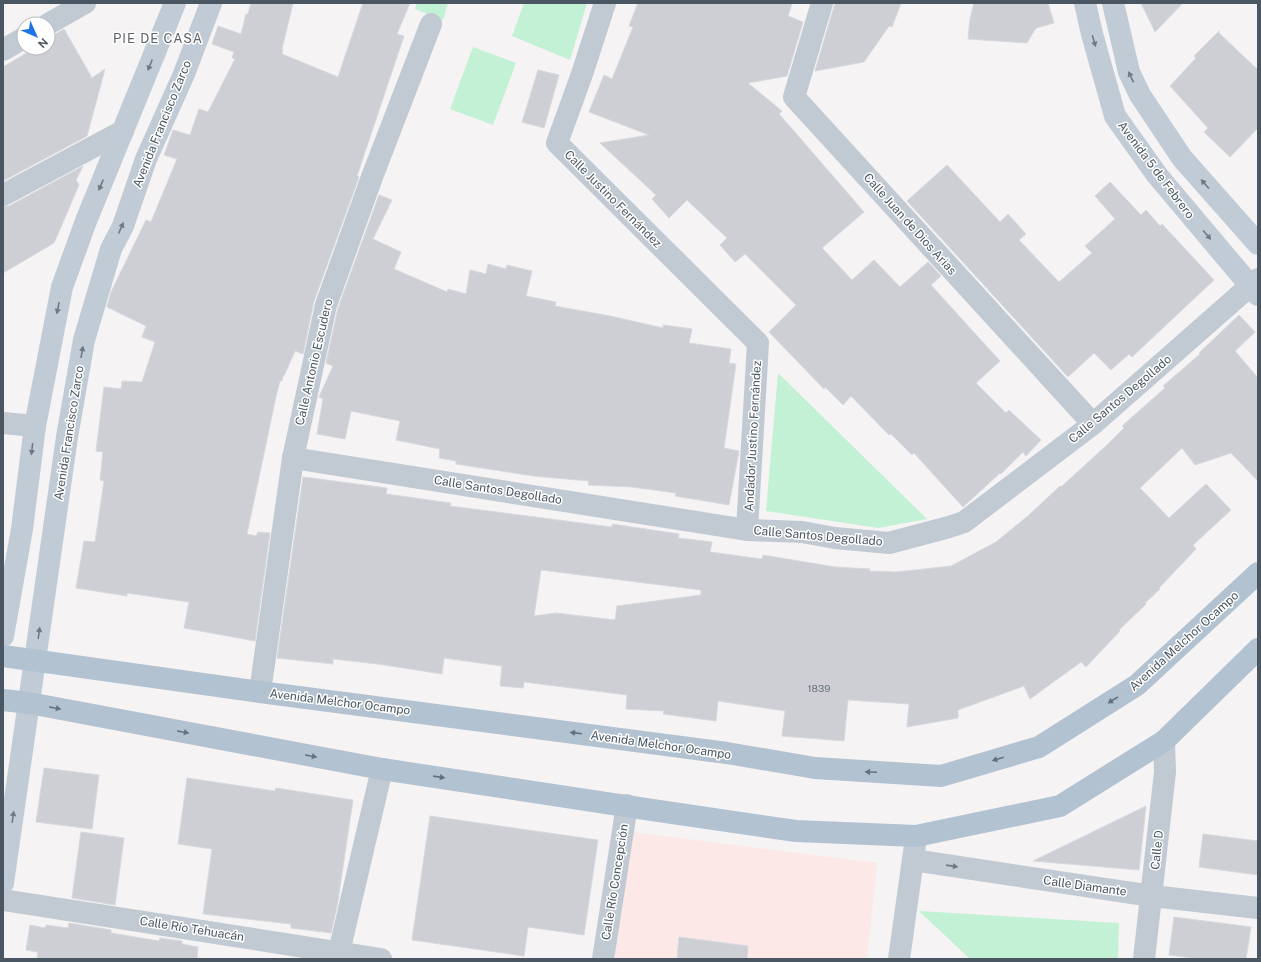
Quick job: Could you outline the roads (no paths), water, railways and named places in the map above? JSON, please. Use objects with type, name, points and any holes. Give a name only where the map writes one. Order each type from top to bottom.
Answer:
[{"type":"main road","name":"Avenida Melchor Ocampo","points":[[3,656],[260,692],[720,752],[815,768],[941,776],[1039,747],[1137,685],[1258,574]]},
{"type":"main road","points":[[3,700],[382,769],[796,830],[916,836],[1060,806],[1164,741],[1258,649]]},
{"type":"street","points":[[56,19],[85,3]]},
{"type":"street","points":[[3,636],[22,529],[35,426],[62,287],[86,221],[175,3]]},
{"type":"street","name":"Avenida Francisco Zarco","points":[[3,883],[67,438],[84,340],[111,249],[123,226],[146,159],[184,74],[211,3]]},
{"type":"street","name":"Calle Justino Fernández","points":[[605,3],[582,74],[557,142],[758,343]]},
{"type":"street","name":"Calle Juan de Dios Arias","points":[[822,3],[794,97],[1093,424]]},
{"type":"street","name":"Avenida 5 de Febrero","points":[[1085,3],[1115,116],[1157,175],[1255,287]]},
{"type":"street","points":[[1113,3],[1129,72],[1140,95],[1182,158],[1258,244]]},
{"type":"street","name":"Calle Antonio Escudero","points":[[260,692],[293,458],[326,305],[372,177],[432,24]]},
{"type":"street","points":[[3,50],[16,43]]},
{"type":"street","points":[[3,195],[123,131]]},
{"type":"street","name":"Calle Santos Degollado","points":[[293,458],[747,530],[802,532],[835,538],[889,543],[964,522],[1093,424],[1255,287]]},
{"type":"street","name":"Andador Justino Fernández","points":[[747,530],[758,343]]},
{"type":"street","points":[[3,423],[35,426]]},
{"type":"street","name":"Calle D","points":[[1144,959],[1165,772],[1164,741]]},
{"type":"street","points":[[339,952],[382,769]]},
{"type":"street","name":"Calle Río Concepción","points":[[603,959],[627,805]]},
{"type":"street","points":[[899,959],[916,836]]},
{"type":"street","name":"Calle Diamante","points":[[913,860],[1152,896],[1258,908]]},
{"type":"street","name":"Calle Río Tehuacán","points":[[3,900],[380,959]]},
{"type":"district","name":"PIE DE CASA","points":[[158,38]]}]
